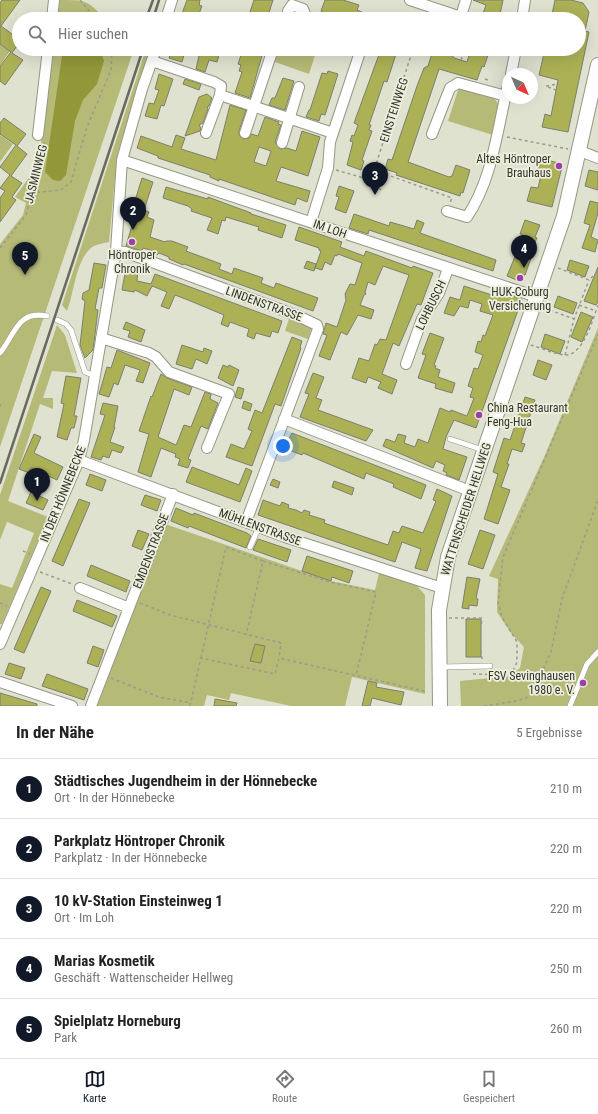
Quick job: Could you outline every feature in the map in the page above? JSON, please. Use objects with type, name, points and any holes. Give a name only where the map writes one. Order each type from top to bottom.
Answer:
[{"type":"main road","name":"WATTENSCHEIDER HELLWEG","points":[[440,700],[439,618],[442,588],[448,556],[536,301],[569,198],[598,64]]},
{"type":"street","points":[[53,12],[54,0]]},
{"type":"street","points":[[168,12],[172,0]]},
{"type":"street","points":[[410,0],[443,12]]},
{"type":"street","points":[[462,12],[466,0]]},
{"type":"street","points":[[523,12],[525,0]]},
{"type":"street","points":[[288,12],[292,5],[303,9],[304,12]]},
{"type":"street","name":"JASMINWEG","points":[[38,135],[47,56]]},
{"type":"street","name":"IN DER HÖNNEBECKE","points":[[0,644],[79,460],[116,251],[122,160],[142,89],[154,56]]},
{"type":"street","points":[[245,133],[271,56]]},
{"type":"street","points":[[311,222],[328,168],[330,142],[359,56]]},
{"type":"street","points":[[512,68],[515,56]]},
{"type":"street","points":[[152,61],[214,82],[221,86],[220,95],[206,133]]},
{"type":"street","points":[[432,134],[450,88],[458,83],[502,96]]},
{"type":"street","points":[[282,143],[299,87]]},
{"type":"street","points":[[226,96],[333,133]]},
{"type":"street","points":[[447,211],[466,217],[477,201],[488,175],[497,135],[507,104]]},
{"type":"street","points":[[580,151],[598,158]]},
{"type":"street","name":"IM LOH","points":[[122,160],[311,222],[536,301]]},
{"type":"street","name":"LINDENSTRASSE","points":[[116,251],[125,252],[291,313],[317,325],[318,329],[246,522]]},
{"type":"street","name":"LOHBUSCH","points":[[406,364],[422,319],[439,293],[448,269]]},
{"type":"street","points":[[101,338],[149,353],[156,357],[168,372],[229,394],[208,448]]},
{"type":"street","points":[[284,419],[470,491]]},
{"type":"street","name":"MÜHLENSTRASSE","points":[[79,460],[259,527],[442,588]]},
{"type":"street","name":"EMDENSTRASSE","points":[[91,706],[173,494]]},
{"type":"street","points":[[80,588],[103,597],[130,604]]},
{"type":"street","points":[[0,682],[72,706]]},
{"type":"lane","points":[[0,354],[18,325],[24,319],[39,314],[47,316]]},
{"type":"lane","points":[[57,320],[66,324],[71,330],[84,372],[95,376]]},
{"type":"lane","points":[[450,439],[484,450]]},
{"type":"lane","points":[[250,547],[259,527]]},
{"type":"lane","points":[[570,706],[587,664],[598,652]]},
{"type":"lane","points":[[440,667],[490,666]]},
{"type":"path","points":[[80,0],[90,12]]},
{"type":"path","points":[[31,193],[61,190],[71,182],[88,127],[111,70],[112,56]]},
{"type":"path","name":"EINSTEINWEG","points":[[371,180],[412,56]]},
{"type":"path","points":[[461,60],[462,56]]},
{"type":"path","points":[[556,90],[546,86],[558,84]]},
{"type":"path","name":"JASMINWEG","points":[[0,248],[26,215],[46,139],[38,135]]},
{"type":"path","points":[[497,135],[580,151]]},
{"type":"path","points":[[328,168],[371,180],[381,190]]},
{"type":"path","points":[[374,170],[452,198],[447,211]]},
{"type":"path","points":[[548,265],[589,280]]},
{"type":"path","points":[[565,355],[579,305],[589,280],[598,271]]},
{"type":"path","points":[[536,301],[574,319]]},
{"type":"path","points":[[579,305],[596,311]]},
{"type":"path","points":[[521,342],[565,355],[577,351],[582,344],[598,305]]},
{"type":"path","points":[[471,674],[507,675],[512,673],[515,669],[518,655],[517,642],[499,609],[503,557],[598,334]]},
{"type":"path","points":[[0,404],[0,409]]},
{"type":"path","points":[[484,706],[517,701],[531,696],[551,652],[562,599],[598,500]]},
{"type":"path","points":[[108,677],[159,697],[190,705],[226,547],[330,582],[376,592],[356,676]]},
{"type":"path","points":[[246,634],[264,561]]},
{"type":"path","points":[[32,569],[80,588]]},
{"type":"path","points":[[130,604],[208,626],[281,643],[275,674],[201,658]]},
{"type":"path","points":[[439,618],[482,618],[481,628]]},
{"type":"path","points":[[481,650],[481,666]]},
{"type":"path","points":[[279,658],[356,676],[440,700]]},
{"type":"shaded area","points":[[60,0],[75,0],[86,2],[98,12],[59,12]]},
{"type":"shaded area","points":[[0,44],[10,51],[0,65]]},
{"type":"shaded area","points":[[53,56],[132,56],[0,447],[0,244],[23,215],[26,203],[15,197],[35,169],[40,149]]},
{"type":"shaded area","points":[[62,56],[102,56],[104,61],[97,84],[83,100],[75,121],[66,175],[60,181],[53,180],[45,172]]},
{"type":"shaded area","points":[[144,56],[148,56],[117,155],[117,172],[115,176],[109,242],[94,246],[88,251],[79,266],[67,311],[62,305]]},
{"type":"shaded area","points":[[277,56],[315,56],[309,74],[275,62]]},
{"type":"shaded area","points":[[459,87],[490,96],[498,104],[499,113],[493,135],[448,121]]},
{"type":"shaded area","points":[[0,135],[13,144],[0,162]]},
{"type":"shaded area","points":[[289,319],[312,327],[308,339],[285,331]]},
{"type":"shaded area","points":[[57,325],[65,335],[77,373],[52,371],[43,398],[53,398],[53,409],[40,404],[8,501],[48,517],[2,624],[0,624],[0,584],[12,588],[34,533],[7,522],[0,540],[0,495]]},
{"type":"shaded area","points":[[598,328],[598,706],[461,706],[460,681],[510,676],[520,668],[524,647],[511,633],[497,612],[498,579],[489,576],[545,455]]},
{"type":"shaded area","points":[[165,524],[331,581],[375,590],[379,573],[417,586],[425,595],[425,694],[352,677],[345,706],[291,706],[231,693],[229,700],[207,695],[204,706],[94,706]]},
{"type":"building","points":[[2,0],[20,0],[1,26],[12,34],[12,56],[17,56],[23,60],[5,85],[0,81],[0,66],[11,52],[0,44],[0,3]]},
{"type":"building","points":[[187,0],[200,0],[199,5],[202,6],[200,12],[183,12]]},
{"type":"building","points":[[254,0],[273,0],[269,12],[250,12]]},
{"type":"building","points":[[325,0],[343,0],[359,5],[357,10],[362,12],[323,12],[321,11]]},
{"type":"building","points":[[473,0],[503,0],[500,12],[484,12],[486,5]]},
{"type":"building","points":[[555,0],[571,0],[583,3],[589,12],[586,26],[586,12],[552,12]]},
{"type":"building","points":[[586,31],[589,32],[586,46]]},
{"type":"building","points":[[170,56],[184,56],[182,62],[169,58]]},
{"type":"building","points":[[199,56],[219,56],[217,62],[209,60],[205,72],[196,69]]},
{"type":"building","points":[[241,56],[262,56],[250,98],[235,93],[242,72],[239,71],[241,65],[238,64]]},
{"type":"building","points":[[378,56],[395,56],[387,82],[384,81],[369,125],[371,125],[369,130],[372,131],[362,160],[364,161],[361,170],[347,165],[353,142],[350,141],[352,135],[354,136],[358,125],[354,123]]},
{"type":"building","points":[[431,56],[452,56],[454,58],[467,62],[469,56],[488,56],[477,80],[439,69],[408,162],[449,177],[452,176],[456,165],[470,170],[463,193],[461,192],[460,196],[396,175],[397,173],[385,169],[388,159],[392,160],[417,86],[424,68],[428,66]]},
{"type":"building","points":[[543,56],[584,56],[568,132],[542,127],[545,114],[551,116],[558,80],[539,75]]},
{"type":"building","points":[[328,71],[338,74],[325,115],[321,114],[319,121],[306,117],[310,110],[322,73],[327,74]]},
{"type":"building","points":[[159,74],[173,79],[164,106],[161,105],[157,119],[145,116],[149,103],[154,104],[159,90],[155,89]]},
{"type":"building","points":[[283,78],[294,81],[285,110],[269,105],[272,98],[275,98]]},
{"type":"building","points":[[185,79],[201,84],[199,90],[183,84]]},
{"type":"building","points":[[207,94],[212,98],[209,106],[207,107],[208,109],[203,123],[199,125],[201,128],[200,131],[185,136],[199,97]]},
{"type":"building","points":[[230,105],[246,110],[239,131],[239,135],[243,139],[249,138],[251,134],[258,136],[265,117],[279,122],[278,124],[281,125],[275,142],[280,149],[287,148],[296,151],[302,131],[320,137],[308,176],[281,167],[276,181],[310,191],[307,202],[297,198],[295,205],[219,179],[219,181],[210,177],[210,175],[158,158],[158,156],[137,148],[141,136],[172,147],[176,135],[185,138],[181,149],[216,160]],"holes":[[[259,147],[271,151],[266,166],[254,162]]]},
{"type":"building","points":[[4,118],[26,134],[17,146],[27,154],[11,176],[22,183],[12,197],[16,200],[0,222],[0,198],[5,191],[0,188],[10,175],[0,167],[16,145],[0,134],[0,123]]},
{"type":"building","points":[[546,160],[559,163],[562,167],[552,207],[527,201],[531,187],[538,188],[541,175],[537,174],[540,161],[543,162]]},
{"type":"building","points":[[589,170],[598,172],[598,190],[585,186]]},
{"type":"building","points":[[142,178],[153,182],[144,210],[149,212],[147,217],[154,220],[150,237],[165,242],[172,241],[188,247],[186,251],[221,264],[219,269],[232,274],[234,268],[263,278],[261,283],[274,288],[276,283],[318,298],[313,311],[184,264],[183,265],[159,253],[157,255],[156,252],[143,248],[142,251],[126,246],[138,205],[134,204]]},
{"type":"building","points":[[339,186],[354,191],[346,213],[335,209],[339,197],[336,196]]},
{"type":"building","points":[[166,187],[208,199],[208,197],[251,214],[286,225],[282,238],[258,230],[259,227],[226,217],[225,221],[222,220],[218,234],[207,230],[212,218],[191,211],[192,209],[188,206],[163,198]]},
{"type":"building","points":[[590,201],[598,203],[598,213],[591,237],[598,240],[595,252],[582,248],[590,225],[584,223]]},
{"type":"building","points":[[354,214],[389,226],[390,222],[414,229],[417,220],[424,223],[420,233],[496,260],[493,271],[369,230],[368,234],[349,228]]},
{"type":"building","points":[[525,220],[540,225],[535,237],[537,238],[533,246],[535,247],[521,282],[507,276],[521,242],[519,241],[522,234],[520,234]]},
{"type":"building","points":[[299,227],[342,242],[340,247],[364,256],[366,251],[412,268],[413,266],[433,273],[421,305],[417,304],[399,346],[393,343],[382,374],[397,380],[392,394],[378,388],[381,382],[368,377],[366,383],[352,378],[359,358],[369,361],[375,344],[377,345],[380,339],[386,340],[409,275],[383,266],[375,285],[368,282],[365,292],[366,294],[364,295],[360,305],[374,310],[371,319],[358,315],[347,335],[341,332],[330,360],[319,356],[327,335],[323,334],[326,323],[337,327],[346,300],[345,294],[350,284],[355,285],[362,263],[338,254],[337,256],[335,255],[331,265],[325,262],[322,270],[315,268],[321,251],[319,248],[295,240]]},
{"type":"building","points":[[570,260],[589,266],[585,277],[567,270]]},
{"type":"building","points":[[307,261],[316,264],[314,271],[304,268]]},
{"type":"building","points":[[94,263],[106,265],[102,288],[99,288],[95,309],[98,310],[93,350],[85,358],[80,345],[85,301],[82,299],[83,293],[89,290]]},
{"type":"building","points":[[598,267],[598,302],[596,305],[584,301]]},
{"type":"building","points":[[126,268],[138,270],[137,281],[151,284],[155,274],[282,321],[278,333],[272,331],[270,337],[256,333],[254,339],[247,336],[249,329],[230,322],[228,327],[221,324],[224,315],[175,295],[169,309],[161,306],[167,292],[152,286],[147,296],[135,290],[134,292],[122,290]]},
{"type":"building","points":[[464,286],[495,296],[497,291],[522,299],[476,428],[454,420],[446,437],[443,449],[467,457],[459,480],[446,475],[447,473],[443,471],[445,465],[436,461],[433,468],[383,446],[386,439],[395,442],[398,434],[406,436],[404,443],[415,447],[418,439],[428,443],[440,408],[450,412],[451,410],[467,416],[474,398],[470,397],[473,388],[468,386],[474,368],[478,369],[483,355],[475,352],[478,341],[481,342],[483,335],[485,336],[493,315],[480,311],[482,304],[470,300],[468,308],[460,306],[454,316],[444,313],[450,297],[460,300]]},
{"type":"building","points":[[558,296],[577,303],[573,314],[554,307]]},
{"type":"building","points":[[581,312],[593,317],[582,342],[571,337]]},
{"type":"building","points":[[126,322],[145,330],[141,342],[128,337],[130,331],[123,329]]},
{"type":"building","points":[[430,333],[444,338],[434,365],[436,366],[435,368],[440,370],[438,377],[455,383],[452,393],[435,388],[436,384],[418,378],[426,355],[422,354]]},
{"type":"building","points":[[545,334],[565,341],[560,354],[541,347]]},
{"type":"building","points":[[292,337],[302,341],[301,348],[281,406],[275,404],[252,466],[226,457],[231,444],[244,449],[252,431],[248,429],[255,410],[262,413]]},
{"type":"building","points":[[182,345],[203,352],[204,348],[212,351],[207,364],[196,359],[192,369],[176,364]]},
{"type":"building","points":[[117,350],[150,363],[143,383],[136,381],[140,370],[125,365],[118,385],[114,383],[109,397],[99,394],[107,367],[111,368]]},
{"type":"building","points":[[538,360],[552,365],[546,380],[533,375]]},
{"type":"building","points":[[223,365],[228,367],[229,365],[239,370],[233,386],[218,378]]},
{"type":"building","points":[[313,373],[324,377],[316,398],[322,400],[318,410],[373,430],[366,441],[300,417],[309,394],[305,393]]},
{"type":"building","points":[[161,374],[167,378],[192,387],[189,395],[174,389],[158,437],[176,445],[184,425],[191,427],[205,392],[211,394],[210,399],[218,403],[208,429],[201,426],[188,459],[191,460],[188,468],[178,465],[180,459],[175,457],[176,454],[161,448],[151,477],[138,472],[149,434],[139,431],[151,396],[152,397]]},
{"type":"building","points":[[66,376],[81,378],[74,416],[77,416],[74,428],[71,428],[67,440],[57,437],[64,404],[61,403]]},
{"type":"building","points":[[238,387],[244,389],[241,399],[235,397]]},
{"type":"building","points":[[525,397],[535,400],[521,443],[525,444],[522,452],[512,449],[507,464],[509,464],[501,487],[510,490],[498,524],[484,519],[498,474],[493,472],[504,438],[510,440]]},
{"type":"building","points":[[244,401],[252,404],[250,411],[242,408]]},
{"type":"building","points":[[103,403],[118,406],[115,427],[110,442],[124,447],[121,453],[112,450],[109,458],[103,456],[101,460],[91,457],[105,415],[100,414]]},
{"type":"building","points":[[292,433],[426,485],[421,499],[393,487],[394,484],[366,473],[364,479],[303,453],[302,455],[289,450],[292,441],[289,439]]},
{"type":"building","points":[[34,434],[41,437],[34,453],[63,467],[57,480],[31,468],[29,473],[19,469]]},
{"type":"building","points":[[192,467],[239,485],[246,468],[252,471],[240,502],[186,482]]},
{"type":"building","points":[[90,474],[106,480],[102,491],[86,485]]},
{"type":"building","points":[[273,479],[280,482],[278,488],[270,485]]},
{"type":"building","points":[[334,481],[354,488],[352,495],[332,487]]},
{"type":"building","points":[[437,489],[452,496],[427,571],[415,568],[421,549],[402,542],[395,562],[258,515],[263,500],[280,506],[282,502],[289,505],[288,508],[302,513],[304,510],[310,512],[309,515],[325,520],[324,523],[388,545],[393,531],[399,533],[402,526],[423,533],[436,501],[433,500]]},
{"type":"building","points":[[31,492],[48,500],[43,510],[26,503]]},
{"type":"building","points":[[145,495],[161,500],[157,511],[141,505]]},
{"type":"building","points":[[79,499],[90,503],[63,566],[52,561]]},
{"type":"building","points":[[176,508],[193,515],[194,513],[247,533],[251,536],[246,548],[189,526],[188,528],[171,521]]},
{"type":"building","points":[[138,530],[149,534],[142,550],[132,546]]},
{"type":"building","points":[[480,530],[495,535],[483,569],[468,564]]},
{"type":"building","points":[[258,539],[291,550],[287,562],[253,550]]},
{"type":"building","points":[[307,556],[353,571],[349,583],[332,577],[331,581],[302,571]]},
{"type":"building","points":[[91,565],[130,581],[126,592],[87,576]]},
{"type":"building","points":[[467,577],[480,579],[476,598],[478,599],[477,606],[469,605],[469,609],[462,608]]},
{"type":"building","points":[[41,587],[51,591],[24,653],[14,649]]},
{"type":"building","points":[[77,600],[117,616],[112,627],[73,611]]},
{"type":"building","points":[[466,619],[481,619],[481,657],[466,657]]},
{"type":"building","points":[[255,644],[265,646],[261,663],[250,661]]},
{"type":"building","points":[[93,646],[104,650],[98,667],[87,663]]},
{"type":"building","points":[[9,663],[25,668],[21,679],[5,674]]},
{"type":"building","points":[[47,674],[88,689],[84,700],[42,686]]},
{"type":"building","points":[[368,681],[377,683],[376,687],[404,692],[401,705],[372,698],[370,706],[362,706]]},
{"type":"building","points":[[0,693],[37,704],[37,706],[0,706]]},
{"type":"building","points":[[215,699],[237,703],[236,706],[214,706]]},
{"type":"railway","points":[[149,12],[153,0]]},
{"type":"railway","points":[[155,12],[159,0]]},
{"type":"railway","points":[[0,483],[141,56]]},
{"type":"place","name":"Altes Höntroper Brauhaus","points":[[559,166]]},
{"type":"place","name":"10 kV-Station Einsteinweg 1","points":[[375,195]]},
{"type":"place","name":"Parkplatz Höntroper Chronik","points":[[133,230]]},
{"type":"place","name":"Höntroper Chronik","points":[[132,242]]},
{"type":"place","name":"Marias Kosmetik","points":[[524,268]]},
{"type":"place","name":"Spielplatz Horneburg","points":[[25,275]]},
{"type":"place","name":"HUK-Coburg Versicherung","points":[[520,278]]},
{"type":"place","name":"China Restaurant Feng-Hua","points":[[479,415]]},
{"type":"place","name":"Städtisches Jugendheim in der Hönnebecke","points":[[37,501]]},
{"type":"place","name":"FSV Sevinghausen 1980 e. V.","points":[[583,683]]}]
